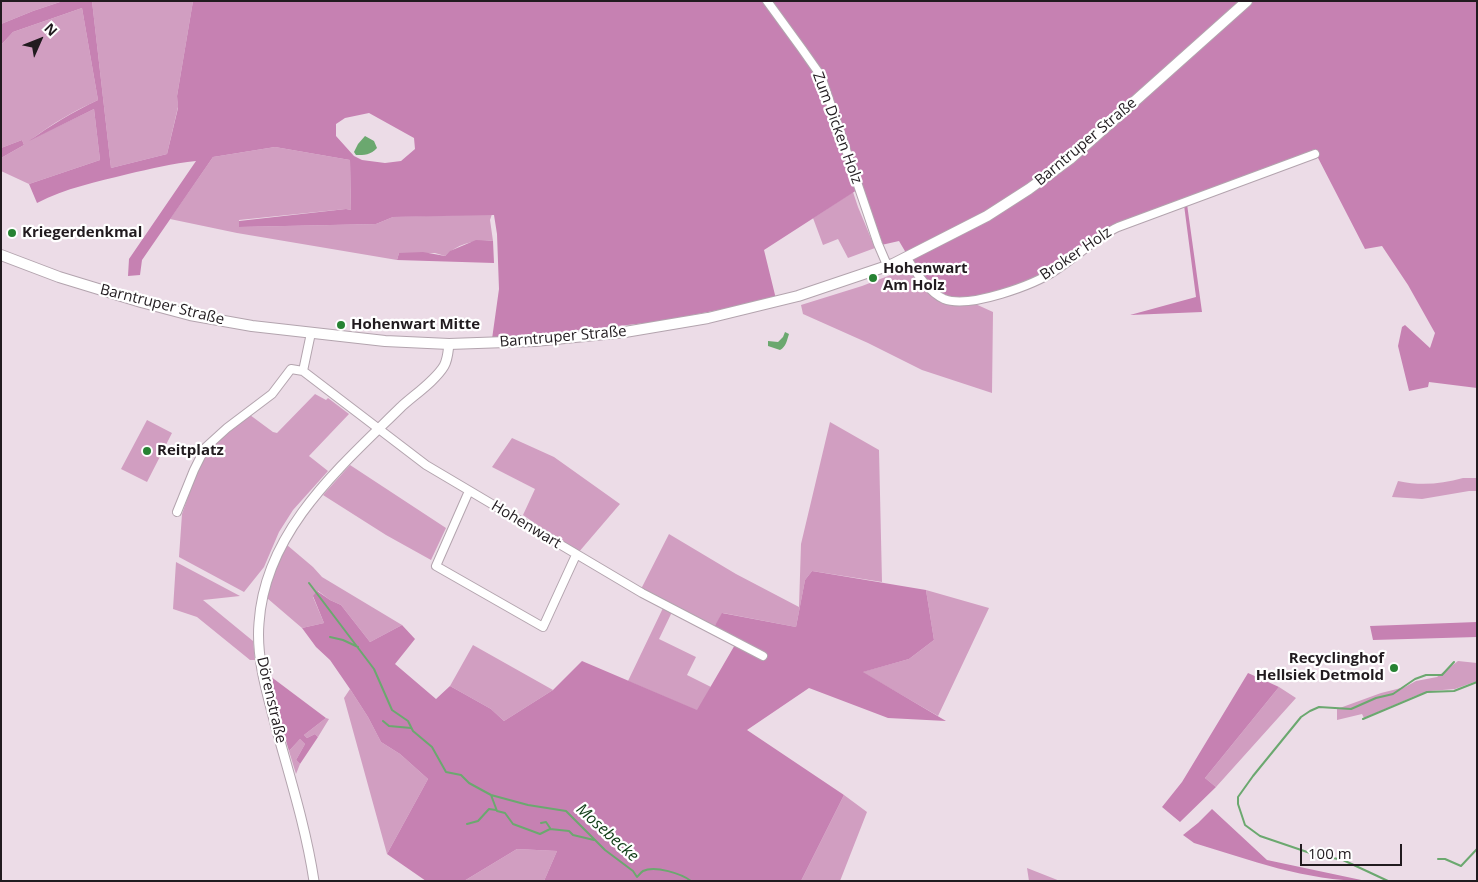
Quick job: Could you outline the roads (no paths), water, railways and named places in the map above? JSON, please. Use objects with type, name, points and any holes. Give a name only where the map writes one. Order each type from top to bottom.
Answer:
[{"type":"main road","name":"Barntruper Straße","points":[[1,255],[59,278],[166,308],[221,321],[311,333],[416,343],[498,343],[566,339],[677,324],[732,313],[790,298],[887,265],[900,257],[906,257],[946,238],[987,216],[1050,174],[1089,143],[1247,1]]},
{"type":"street","name":"Zum Dicken Holz","points":[[767,1],[821,76],[878,244],[887,265]]},
{"type":"street","name":"Broker Holz","points":[[906,257],[928,287],[943,298],[967,301],[992,296],[1057,270],[1103,234],[1118,227],[1315,154]]},
{"type":"street","points":[[177,512],[198,461],[210,443],[245,413],[272,394],[291,369],[303,371],[311,333]]},
{"type":"street","name":"Dörenstraße","points":[[314,881],[309,849],[264,680],[259,642],[260,616],[269,574],[280,547],[319,490],[379,428],[439,373],[445,365],[449,344]]},
{"type":"street","name":"Hohenwart","points":[[303,371],[426,465],[642,593],[763,656]]},
{"type":"street","points":[[469,491],[436,566],[543,627],[576,555]]},
{"type":"waterway","name":"Mosebecke","points":[[309,583],[374,669],[392,710],[408,721],[413,731],[432,747],[446,772],[461,775],[469,783],[491,795],[528,805],[566,811],[605,850],[633,871],[637,877],[643,871],[654,869],[675,873],[691,881]]},
{"type":"waterway","points":[[330,637],[343,640],[358,647]]},
{"type":"waterway","points":[[1388,881],[1343,860],[1313,854],[1260,836],[1245,825],[1238,804],[1238,797],[1301,717],[1310,711],[1319,707],[1351,709],[1376,698],[1393,694],[1415,679],[1426,675],[1442,675],[1454,662]]},
{"type":"waterway","points":[[1363,719],[1427,692],[1454,691],[1477,682]]},
{"type":"waterway","points":[[383,721],[389,726],[411,728]]},
{"type":"waterway","points":[[491,795],[497,811],[505,813],[513,824],[540,834],[550,829],[569,831],[573,835],[594,840]]},
{"type":"waterway","points":[[467,824],[478,821],[489,809],[496,810]]},
{"type":"waterway","points":[[541,823],[546,822],[550,828]]},
{"type":"waterway","points":[[1438,859],[1445,859],[1461,866],[1477,849]]},
{"type":"place","name":"Kriegerdenkmal","points":[[12,233]]},
{"type":"place","name":"Hohenwart Am Holz","points":[[873,278]]},
{"type":"place","name":"Hohenwart Mitte","points":[[341,325]]},
{"type":"place","name":"Reitplatz","points":[[147,451]]},
{"type":"place","name":"Recyclinghof Hellsiek Detmold","points":[[1394,668]]}]
